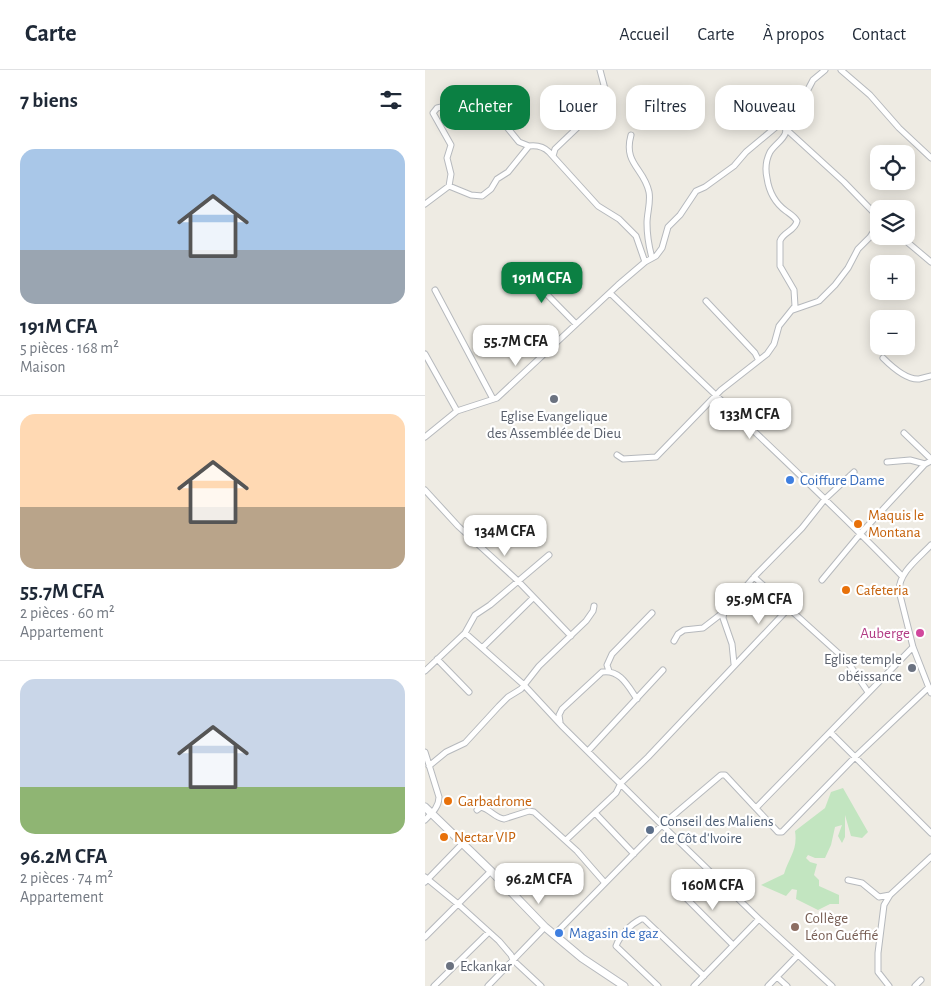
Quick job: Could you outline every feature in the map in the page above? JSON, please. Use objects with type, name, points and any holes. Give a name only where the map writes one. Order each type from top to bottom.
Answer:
[{"type":"main road","points":[[425,807],[545,927],[577,954],[624,986]]},
{"type":"street","points":[[553,157],[555,149],[577,128],[587,115],[605,100],[605,89],[600,70]]},
{"type":"street","points":[[810,85],[813,80],[825,70]]},
{"type":"street","points":[[841,70],[870,95],[899,128],[931,158]]},
{"type":"street","points":[[425,204],[449,186],[451,174],[447,158],[451,145],[433,113],[437,108],[446,106],[465,91],[470,90],[519,142],[529,146],[545,148],[598,206],[619,219],[636,236],[645,262]]},
{"type":"street","points":[[425,437],[457,411],[497,398],[610,293],[662,248],[668,227],[680,215],[696,191],[705,187],[734,166],[745,152],[772,130]]},
{"type":"street","points":[[617,455],[623,459],[656,457],[717,395],[771,349],[779,326],[793,310],[796,301],[794,290],[781,269],[780,241],[781,237],[795,227],[797,221],[796,218],[779,205],[771,194],[766,169],[770,153],[785,135],[786,130]]},
{"type":"street","points":[[787,130],[870,209]]},
{"type":"street","points":[[631,135],[628,146],[629,154],[646,182],[649,192],[647,225],[651,258]]},
{"type":"street","points":[[449,186],[471,195],[482,196],[491,189],[497,179],[508,172],[529,146]]},
{"type":"street","points":[[793,310],[819,301],[835,285],[848,268],[858,250],[870,237]]},
{"type":"street","points":[[911,245],[931,262]]},
{"type":"street","points":[[523,270],[576,324]]},
{"type":"street","points":[[435,290],[493,399]]},
{"type":"street","points":[[610,293],[861,533],[902,576]]},
{"type":"street","points":[[705,301],[759,360]]},
{"type":"street","points":[[425,354],[457,411]]},
{"type":"street","points":[[883,358],[893,369],[897,369],[911,379],[931,376]]},
{"type":"street","points":[[822,580],[861,533],[925,464],[931,460],[904,434]]},
{"type":"street","points":[[887,462],[910,460],[925,464]]},
{"type":"street","points":[[674,641],[678,634],[684,630],[703,628],[725,611],[754,577],[802,528],[825,499],[854,472]]},
{"type":"street","points":[[425,490],[458,526],[518,581],[571,636]]},
{"type":"street","points":[[554,934],[662,825],[723,774],[778,832],[781,832],[855,757],[930,686],[913,646],[899,592],[899,583],[902,576],[931,545]]},
{"type":"street","points":[[425,671],[465,633],[475,615],[490,606],[549,556]]},
{"type":"street","points":[[754,577],[847,661],[868,692]]},
{"type":"street","points":[[482,648],[505,623],[533,598]]},
{"type":"street","points":[[429,766],[446,752],[465,743],[503,702],[524,685],[539,666],[586,621],[594,606]]},
{"type":"street","points":[[566,840],[596,814],[616,793],[621,784],[789,608]]},
{"type":"street","points":[[725,611],[723,618],[732,644],[734,664]]},
{"type":"street","points":[[609,671],[607,665],[612,654],[652,613]]},
{"type":"street","points":[[465,633],[524,685],[587,752],[759,919],[832,986]]},
{"type":"street","points":[[757,808],[913,646]]},
{"type":"street","points":[[437,659],[469,692]]},
{"type":"street","points":[[587,752],[663,670]]},
{"type":"street","points":[[560,723],[559,715],[567,702],[602,672],[609,671],[618,674],[637,699]]},
{"type":"street","points":[[831,732],[931,833]]},
{"type":"street","points":[[425,752],[439,797],[439,803],[425,820]]},
{"type":"street","points":[[477,810],[481,807],[485,808],[500,819],[534,812],[566,840],[605,883]]},
{"type":"street","points":[[596,814],[634,854]]},
{"type":"street","points":[[462,844],[426,879],[489,932],[539,986]]},
{"type":"street","points":[[889,986],[878,972],[878,953],[884,905],[890,895],[931,857]]},
{"type":"street","points":[[425,937],[491,871]]},
{"type":"street","points":[[848,880],[862,883],[879,897],[890,895]]},
{"type":"street","points":[[678,890],[733,945]]},
{"type":"street","points":[[658,986],[616,946],[624,933],[641,919],[644,919],[704,976]]},
{"type":"street","points":[[694,986],[759,919]]},
{"type":"street","points":[[488,986],[545,927]]},
{"type":"street","points":[[435,986],[489,932]]},
{"type":"street","points":[[768,986],[798,955]]},
{"type":"street","points":[[777,976],[787,986]]},
{"type":"street","points":[[915,986],[921,980]]},
{"type":"green space","points":[[843,788],[868,832],[862,838],[851,836],[845,815],[845,837],[842,843],[838,836],[842,825],[835,827],[831,845],[825,858],[815,858],[808,855],[806,858],[810,862],[817,864],[814,875],[819,880],[819,886],[839,895],[839,904],[830,904],[818,910],[796,899],[797,890],[792,889],[786,896],[761,885],[784,874],[794,848],[795,831],[825,808],[831,792]]},
{"type":"place","name":"Eglise Evangelique des Assemblée de Dieu","points":[[554,399]]},
{"type":"place","name":"Coiffure Dame","points":[[790,480]]},
{"type":"place","name":"Maquis le Montana","points":[[858,524]]},
{"type":"place","name":"Cafeteria","points":[[846,590]]},
{"type":"place","name":"Auberge","points":[[920,633]]},
{"type":"place","name":"Eglise temple obéissance","points":[[912,668]]},
{"type":"place","name":"Garbadrome","points":[[448,801]]},
{"type":"place","name":"Conseil des Maliens de Côt d'Ivoire","points":[[650,830]]},
{"type":"place","name":"Nectar VIP","points":[[444,837]]},
{"type":"place","name":"Collège Léon Guéffié","points":[[795,927]]},
{"type":"place","name":"Magasin de gaz","points":[[559,933]]},
{"type":"place","name":"Eckankar","points":[[450,966]]}]
